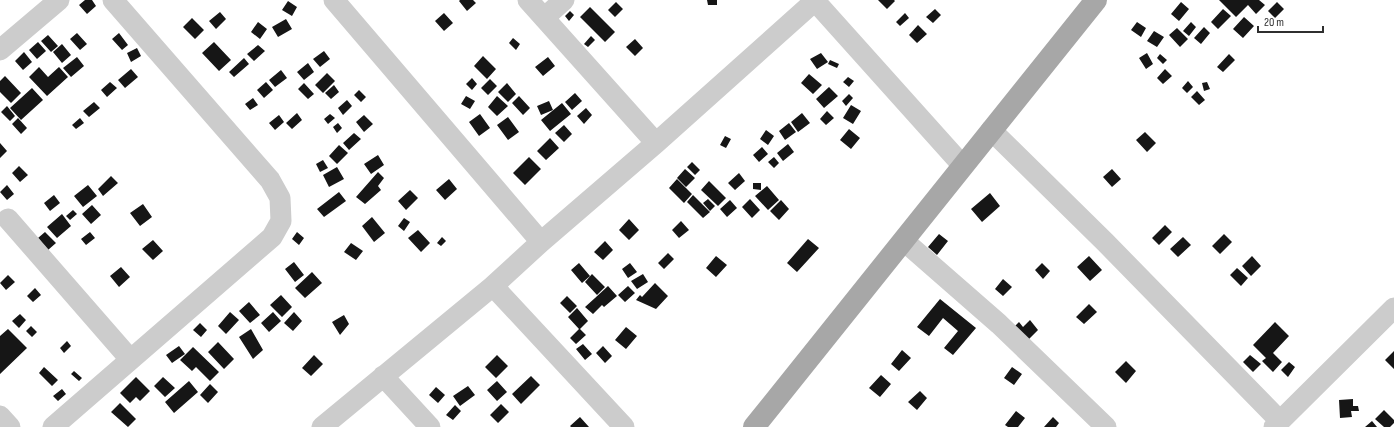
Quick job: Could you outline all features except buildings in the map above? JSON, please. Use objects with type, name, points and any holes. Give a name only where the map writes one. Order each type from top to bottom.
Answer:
[{"type":"main road","points":[[754,427],[1096,0]]},
{"type":"street","points":[[0,50],[59,0]]},
{"type":"street","points":[[53,427],[272,237],[281,221],[280,198],[270,180],[112,0]]},
{"type":"street","points":[[334,0],[541,242]]},
{"type":"street","points":[[528,0],[656,143]]},
{"type":"street","points":[[544,18],[564,0]]},
{"type":"street","points":[[322,427],[494,286],[541,242],[656,143],[816,1],[963,166]]},
{"type":"street","points":[[991,130],[1105,242],[1277,424],[1392,313]]},
{"type":"street","points":[[8,219],[130,359]]},
{"type":"street","points":[[904,240],[999,324],[1106,427]]},
{"type":"street","points":[[494,286],[624,427]]},
{"type":"street","points":[[384,376],[430,427]]},
{"type":"street","points":[[0,416],[10,427]]}]
